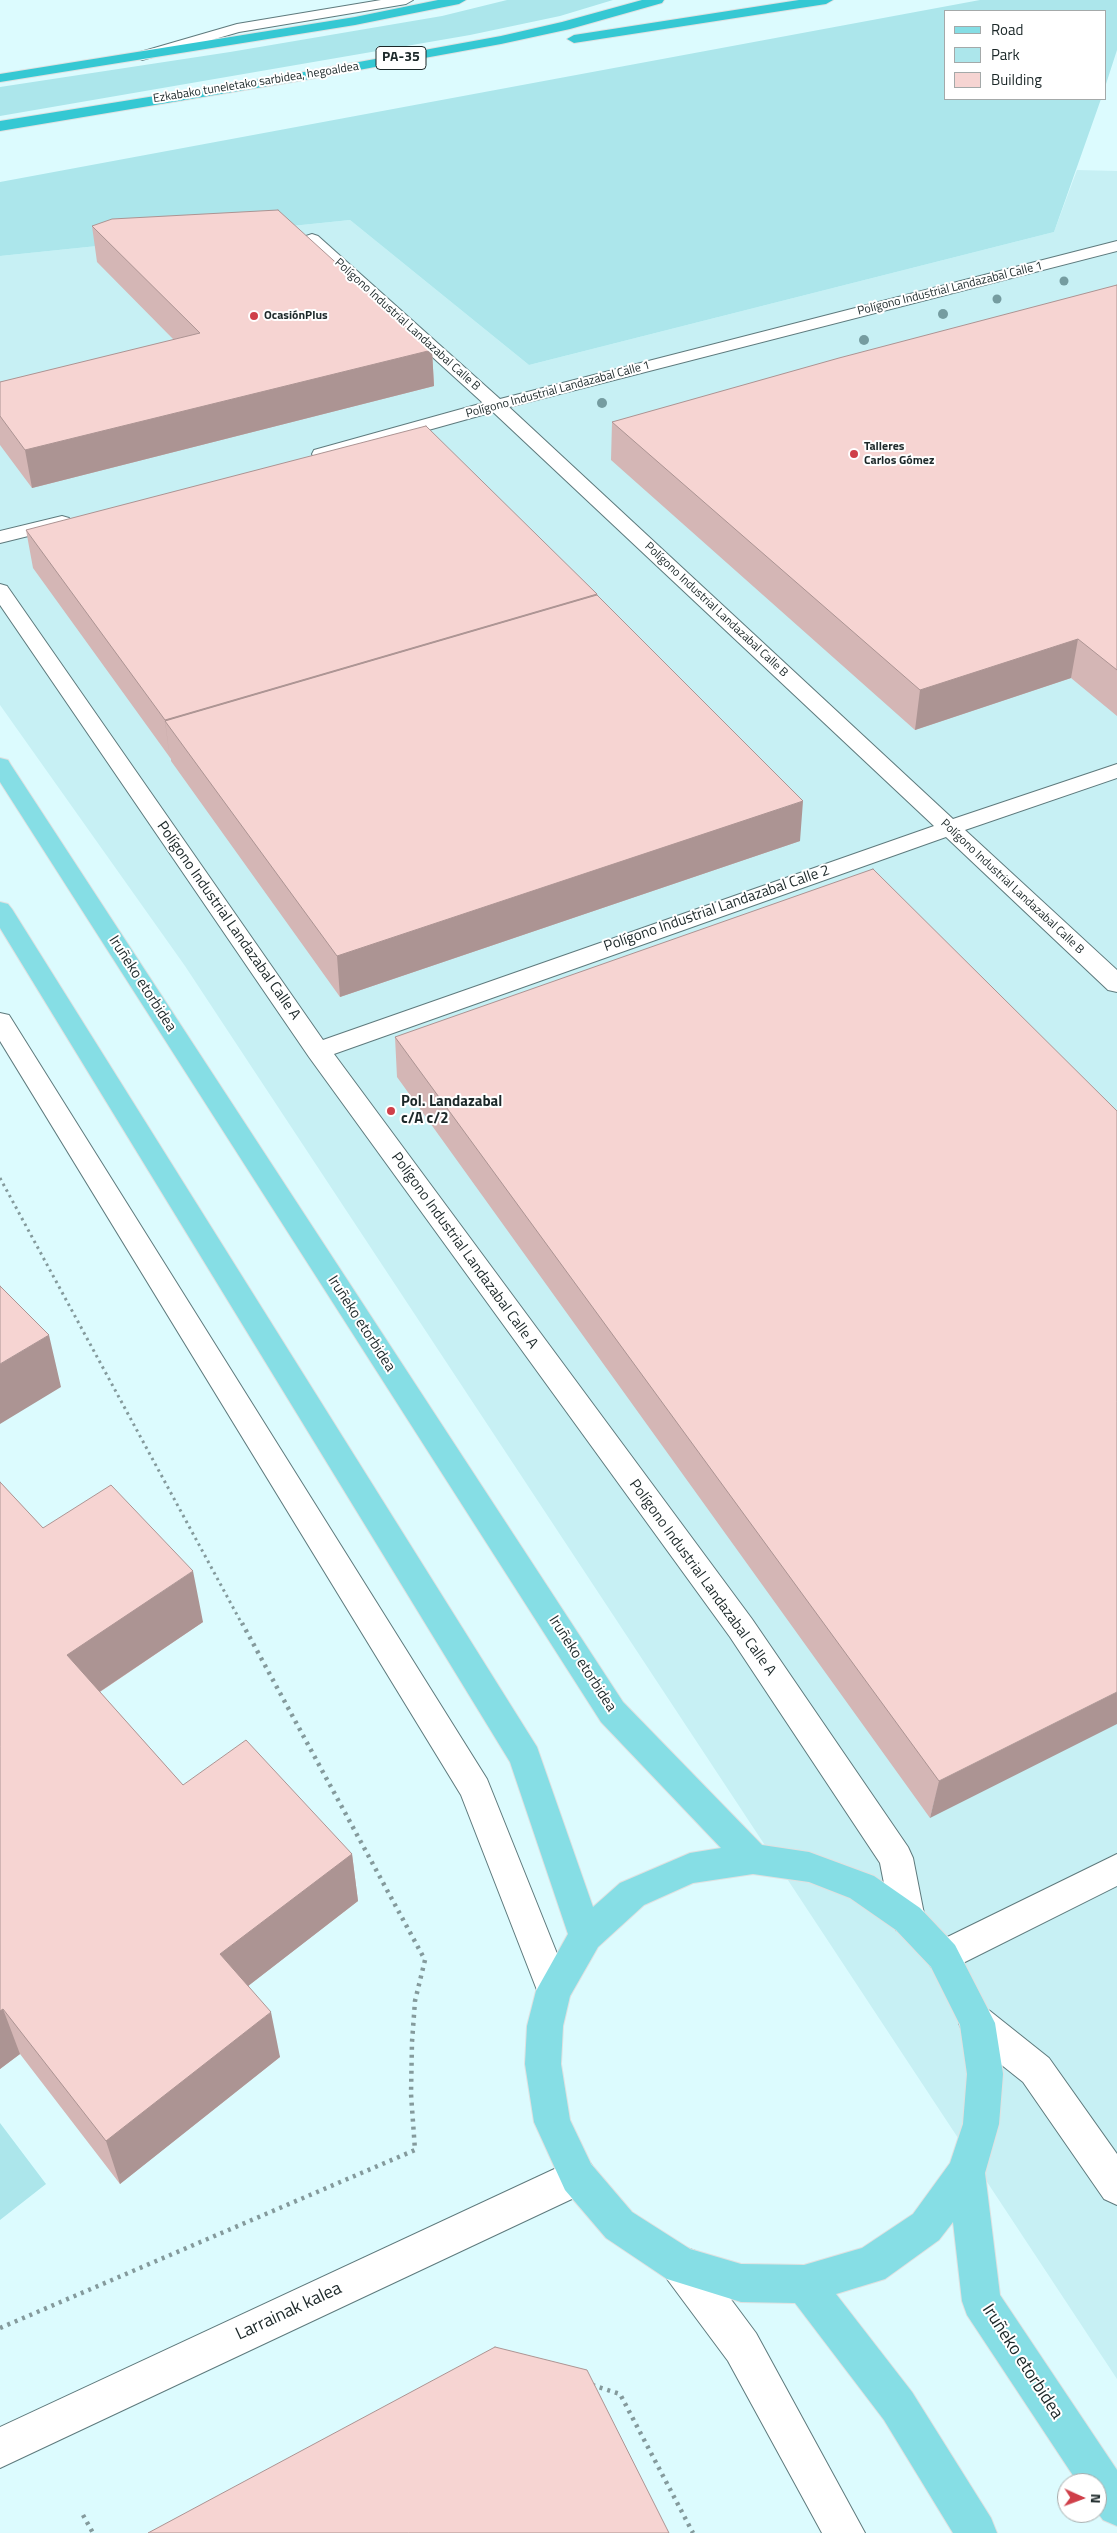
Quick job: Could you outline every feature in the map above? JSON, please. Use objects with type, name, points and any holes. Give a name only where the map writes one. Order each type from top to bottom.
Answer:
[{"type":"highway","points":[[0,78],[355,21],[459,0]]},
{"type":"highway","name":"Ezkabako tuneletako sarbidea, hegoaldea","points":[[0,126],[409,57],[565,26],[657,0]]},
{"type":"highway","points":[[409,57],[521,49],[826,0]]},
{"type":"main road","name":"Iruñeko etorbidea","points":[[0,765],[612,1712],[753,1859]]},
{"type":"main road","points":[[0,909],[525,1758],[586,1936]]},
{"type":"main road","points":[[753,1859],[809,1867],[862,1886],[908,1919],[943,1956],[977,2023],[985,2074],[981,2124],[966,2173],[926,2227],[871,2265],[804,2284],[741,2283],[681,2265],[619,2225],[578,2177],[552,2122],[543,2064],[545,2026],[554,1991],[586,1936],[632,1894],[690,1868],[753,1859]]},
{"type":"main road","name":"Iruñeko etorbidea","points":[[966,2173],[981,2301],[1117,2506]]},
{"type":"main road","points":[[804,2284],[898,2406],[976,2533]]},
{"type":"street","points":[[142,56],[237,28],[406,0]]},
{"type":"street","name":"Polígono Industrial Landazabal Calle B","points":[[312,239],[496,405],[1117,984]]},
{"type":"street","name":"Polígono Industrial Landazabal Calle 1","points":[[306,458],[496,405],[1117,246]]},
{"type":"street","points":[[0,537],[82,517]]},
{"type":"street","name":"Polígono Industrial Landazabal Calle A","points":[[0,590],[318,1051],[741,1628],[896,1858],[908,1919]]},
{"type":"street","name":"Polígono Industrial Landazabal Calle 2","points":[[318,1051],[949,828],[1117,771]]},
{"type":"street","points":[[0,1021],[475,1789],[554,1991]]},
{"type":"street","points":[[943,1956],[1117,1868]]},
{"type":"street","points":[[977,2023],[1036,2070],[1117,2186]]},
{"type":"street","name":"Larrainak kalea","points":[[0,2448],[578,2177]]},
{"type":"street","points":[[681,2265],[742,2347],[844,2533]]},
{"type":"path","points":[[0,1178],[425,1960],[416,2001],[412,2042],[411,2094],[415,2150],[0,2328]]},
{"type":"path","points":[[582,2381],[620,2394],[693,2533]]},
{"type":"path","points":[[83,2515],[93,2533]]},
{"type":"shaded area","points":[[1077,170],[1117,171],[1117,2379],[185,966],[0,705],[0,256],[350,220],[529,365],[1054,232]]},
{"type":"green space","points":[[507,0],[613,0],[560,16],[470,35],[0,116],[0,87],[230,52],[442,16]]},
{"type":"green space","points":[[980,0],[1117,0],[1117,50],[1107,81],[1107,10],[944,10],[944,100],[1101,100],[1054,232],[529,365],[350,220],[0,256],[0,182]]},
{"type":"green space","points":[[0,2123],[46,2184],[0,2220]]},
{"type":"building","name":"OcasiónPlus","points":[[278,210],[432,350],[25,450],[0,416],[0,382],[200,333],[92,226],[112,219]]},
{"type":"building","points":[[1117,285],[1117,670],[1078,639],[920,690],[612,422],[839,358]]},
{"type":"building","points":[[426,426],[597,594],[165,720],[26,530]]},
{"type":"building","points":[[597,595],[803,801],[337,956],[165,721]]},
{"type":"building","points":[[873,869],[1117,1111],[1117,1692],[939,1781],[395,1037]]},
{"type":"building","points":[[0,1286],[49,1335],[0,1364]]},
{"type":"building","points":[[0,1482],[43,1528],[111,1485],[193,1571],[67,1655],[183,1785],[246,1740],[352,1854],[220,1954],[271,2012],[106,2141],[3,2009],[0,2011]]},
{"type":"building","points":[[495,2347],[587,2370],[669,2533],[148,2533]]},
{"type":"place","name":"OcasiónPlus","points":[[254,316]]},
{"type":"place","name":"Talleres Carlos Gómez","points":[[854,454]]},
{"type":"place","name":"Pol. Landazabal c/A c/2","points":[[391,1111]]}]
